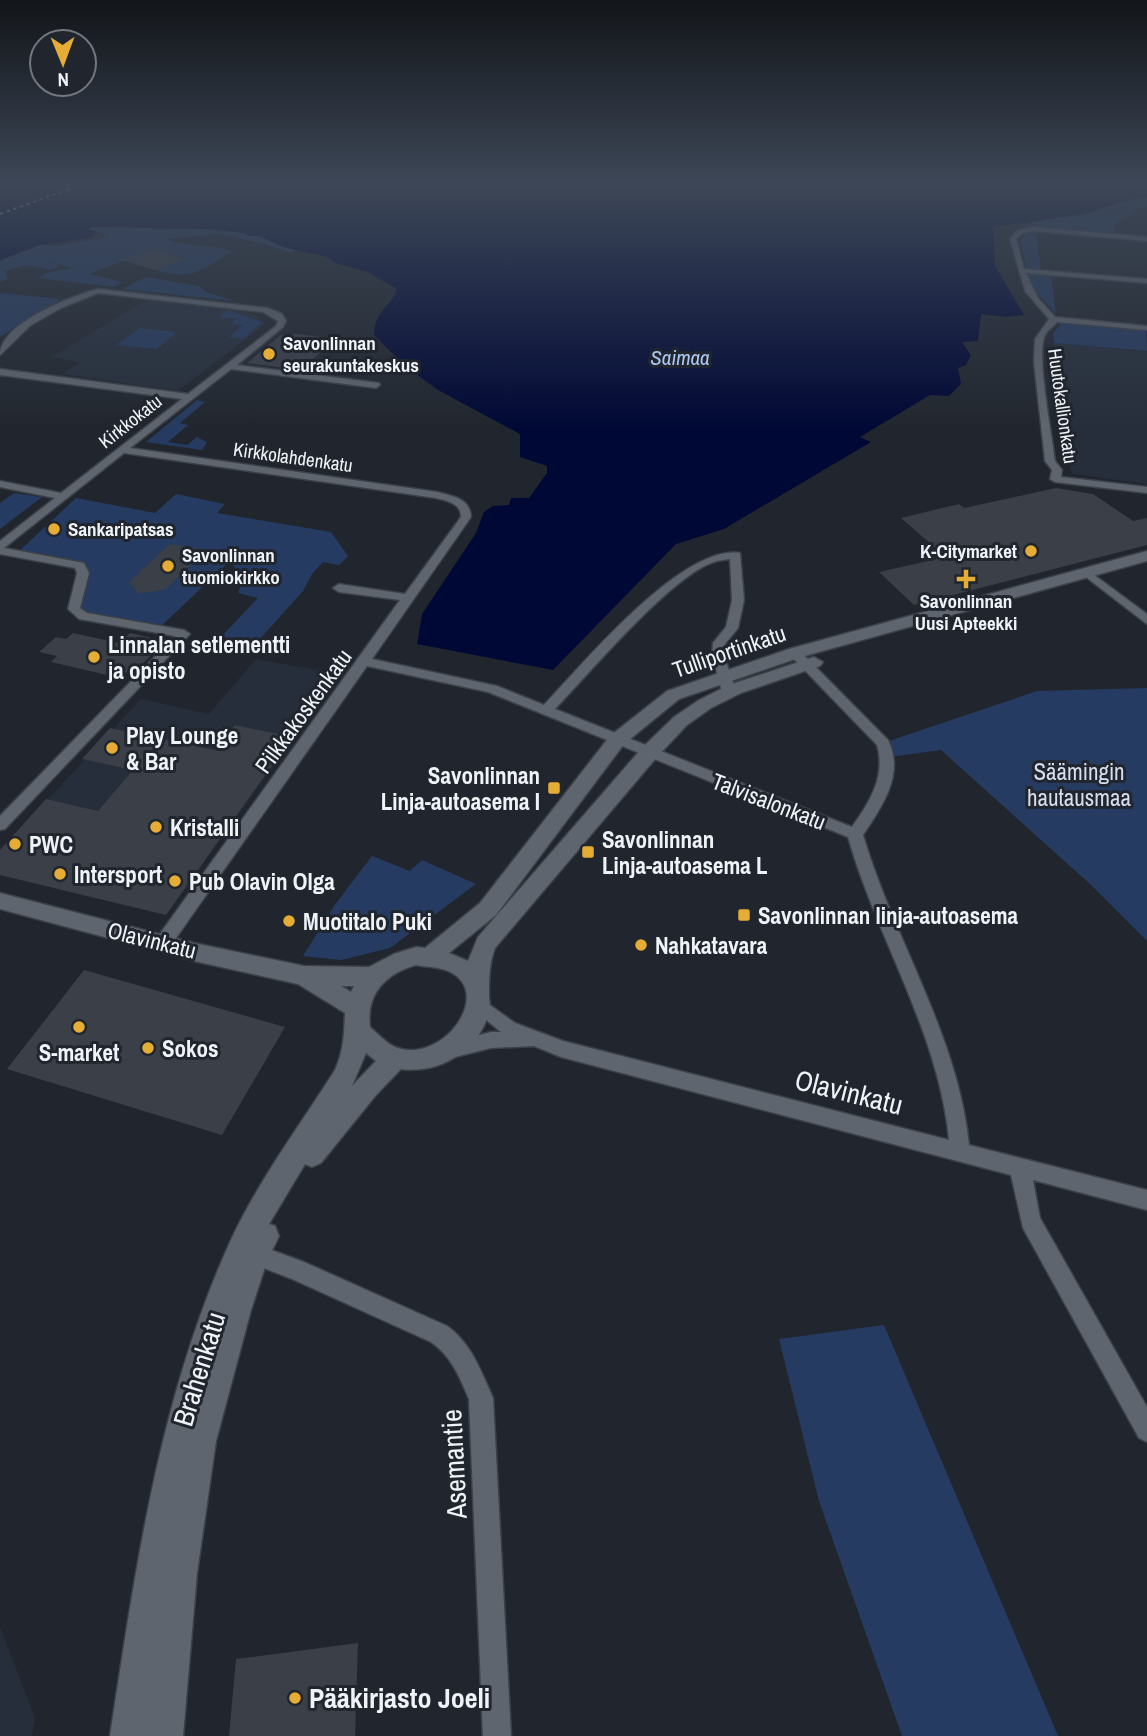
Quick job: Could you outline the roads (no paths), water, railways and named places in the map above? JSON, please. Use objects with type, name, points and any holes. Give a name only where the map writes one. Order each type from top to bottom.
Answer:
[{"type":"main road","name":"Tulliportinkatu","points":[[432,956],[452,935],[472,925],[488,909],[617,740],[673,695],[727,684],[800,659],[1093,577],[1147,556]]},
{"type":"main road","name":"Tulliportinkatu","points":[[1093,577],[1147,569]]},
{"type":"main road","name":"Tulliportinkatu","points":[[479,998],[478,963],[486,943],[649,753],[693,711],[727,684]]},
{"type":"main road","name":"Olavinkatu","points":[[0,901],[304,976],[373,976]]},
{"type":"main road","points":[[432,956],[461,967],[472,978],[479,998],[475,1022],[464,1038],[448,1051],[431,1058],[396,1059],[381,1053],[357,1019],[362,990],[373,976],[400,960],[432,956]]},
{"type":"main road","name":"Olavinkatu","points":[[304,976],[357,1019]]},
{"type":"main road","name":"Brahenkatu","points":[[129,1736],[168,1474],[217,1306],[344,1077],[354,1054],[357,1019]]},
{"type":"main road","name":"Brahenkatu","points":[[164,1736],[180,1573],[200,1441],[236,1310],[248,1252],[318,1144],[396,1059]]},
{"type":"street","name":"Huutokallionkatu","points":[[1020,267],[1022,282],[1053,319],[1053,323],[1047,325],[1039,339],[1038,362],[1050,461],[1057,470],[1055,480],[1147,490]]},
{"type":"street","points":[[1021,271],[1147,281]]},
{"type":"street","name":"Kirkkokatu","points":[[0,352],[3,342],[14,333],[75,298],[98,290],[116,290],[265,310],[279,316],[281,324],[0,546]]},
{"type":"street","points":[[1053,319],[1147,328]]},
{"type":"street","points":[[228,366],[376,385]]},
{"type":"street","points":[[2,374],[188,397]]},
{"type":"street","name":"Kirkkolahdenkatu","points":[[121,450],[437,495],[459,502]]},
{"type":"street","points":[[0,485],[62,496]]},
{"type":"street","name":"Pilkkakoskenkatu","points":[[163,943],[466,517],[467,511],[459,502]]},
{"type":"street","points":[[0,551],[80,565],[83,573],[74,610],[83,616],[184,634],[0,825]]},
{"type":"street","points":[[546,710],[657,596],[685,573],[710,559],[736,555],[738,600],[732,628],[719,643],[718,655],[727,684]]},
{"type":"street","points":[[1093,577],[1147,620]]},
{"type":"street","points":[[338,588],[408,598]]},
{"type":"street","points":[[800,659],[883,743],[890,757],[881,796],[855,834]]},
{"type":"street","name":"Talvisalonkatu","points":[[364,661],[492,689],[855,834],[881,913],[942,1051],[959,1125],[960,1152]]},
{"type":"street","name":"Olavinkatu","points":[[479,998],[497,1021],[561,1049],[1147,1199]]},
{"type":"street","name":"Olavinkatu","points":[[448,1051],[491,1040],[538,1040]]},
{"type":"street","points":[[1020,1167],[1030,1221],[1147,1430]]},
{"type":"street","name":"Asemantie","points":[[248,1252],[296,1270],[429,1329],[453,1344],[466,1363],[481,1398],[497,1736]]},
{"type":"water","name":"Saimaa","points":[[350,267],[996,267],[1024,315],[1007,317],[981,314],[978,341],[962,342],[971,355],[966,365],[958,368],[961,384],[949,396],[930,395],[860,437],[871,442],[724,529],[676,544],[553,670],[417,644],[422,614],[476,533],[484,512],[493,506],[509,505],[511,498],[529,498],[547,473],[547,466],[520,457],[520,434],[438,390],[405,366],[374,335],[380,314],[397,289],[368,272]]},
{"type":"place","name":"Savonlinnan seurakuntakeskus","points":[[269,354]]},
{"type":"place","name":"Sankaripatsas","points":[[54,529]]},
{"type":"place","name":"K-Citymarket","points":[[1031,551]]},
{"type":"place","name":"Savonlinnan tuomiokirkko","points":[[168,566]]},
{"type":"place","name":"Savonlinnan Uusi Apteekki","points":[[966,579]]},
{"type":"place","name":"Linnalan setlementti ja opisto","points":[[94,657]]},
{"type":"place","name":"Play Lounge & Bar","points":[[112,748]]},
{"type":"place","name":"Savonlinnan Linja-autoasema I","points":[[554,788]]},
{"type":"place","name":"Kristalli","points":[[156,827]]},
{"type":"place","name":"PWC","points":[[15,844]]},
{"type":"place","name":"Savonlinnan Linja-autoasema L","points":[[588,852]]},
{"type":"place","name":"Intersport","points":[[60,874]]},
{"type":"place","name":"Pub Olavin Olga","points":[[175,881]]},
{"type":"place","name":"Savonlinnan linja-autoasema","points":[[744,915]]},
{"type":"place","name":"Muotitalo Puki","points":[[289,921]]},
{"type":"place","name":"Nahkatavara","points":[[641,945]]},
{"type":"place","name":"S-market","points":[[79,1027]]},
{"type":"place","name":"Sokos","points":[[148,1048]]},
{"type":"place","name":"Pääkirjasto Joeli","points":[[295,1698]]},
{"type":"park label","name":"Säämingin hautausmaa","points":[[1079,784]]}]
